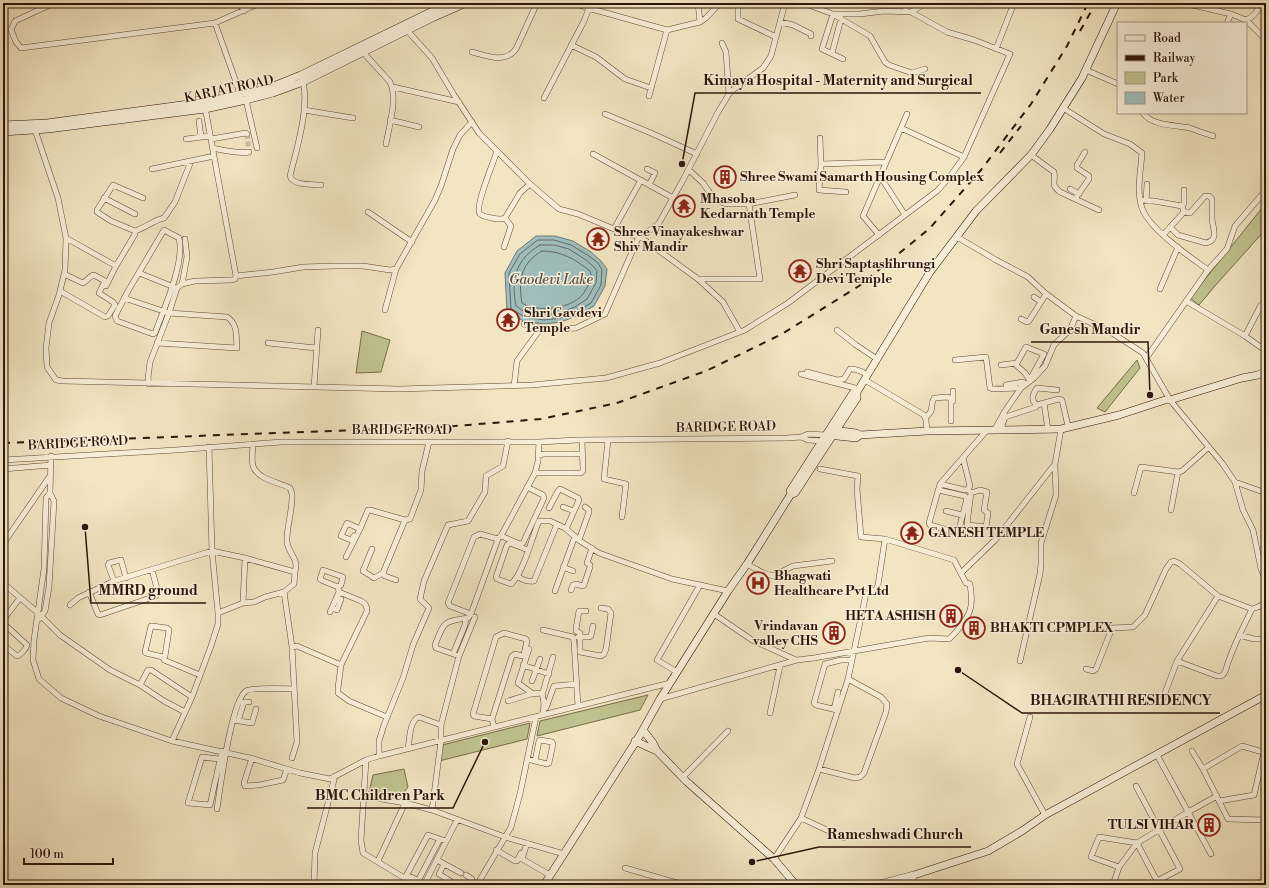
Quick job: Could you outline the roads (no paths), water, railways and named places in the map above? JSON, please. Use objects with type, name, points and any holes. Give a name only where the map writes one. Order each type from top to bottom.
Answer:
[{"type":"main road","name":"KARJAT ROAD","points":[[406,28],[449,3]]},
{"type":"main road","name":"KARJAT ROAD","points":[[3,132],[205,105],[273,93],[406,28],[466,3]]},
{"type":"main road","points":[[544,885],[643,730],[660,699],[790,494],[795,493],[829,436],[857,398],[858,391],[930,272],[976,211],[1031,155],[1063,108],[1082,78],[1117,3]]},
{"type":"main road","name":"KARJAT ROAD","points":[[3,126],[34,127]]},
{"type":"main road","points":[[829,436],[856,433],[860,435],[955,430],[1048,430],[1065,428],[1098,421],[1242,378],[1258,375],[1266,371]]},
{"type":"main road","points":[[876,885],[914,875],[988,851],[1022,831],[1045,814],[1266,695]]},
{"type":"main road","points":[[643,730],[654,743],[657,751]]},
{"type":"main road","points":[[635,741],[657,751],[683,777],[774,859],[796,885]]},
{"type":"street","points":[[54,3],[15,21],[11,30],[16,42],[21,48],[214,23],[260,3]]},
{"type":"street","points":[[240,3],[244,10]]},
{"type":"street","points":[[472,52],[493,57],[508,56],[512,53],[516,48],[537,3]]},
{"type":"street","points":[[573,3],[589,6],[667,30],[700,22],[720,3]]},
{"type":"street","points":[[698,3],[700,22]]},
{"type":"street","points":[[738,3],[738,19],[776,37]]},
{"type":"street","points":[[524,324],[552,330],[576,328],[605,314],[639,236],[643,235],[659,223],[729,94],[734,88],[762,68],[768,61],[786,3]]},
{"type":"street","points":[[803,3],[833,14],[870,36],[885,62],[889,65],[912,73],[925,69]]},
{"type":"street","points":[[904,3],[909,12]]},
{"type":"street","points":[[909,12],[921,6],[923,3]]},
{"type":"street","points":[[996,49],[1014,3]]},
{"type":"street","points":[[1184,3],[1231,14],[1246,20],[1266,40]]},
{"type":"street","points":[[1246,20],[1251,18],[1257,12],[1261,3]]},
{"type":"street","points":[[544,98],[584,21],[589,6]]},
{"type":"street","points":[[34,127],[58,198],[66,238],[64,274],[60,292],[49,323],[46,348],[47,367],[56,380],[148,384],[399,389],[514,386],[606,378],[660,363],[740,332],[788,304],[937,191],[964,157],[1010,54],[974,40],[947,32],[909,12],[884,11],[860,14],[833,14]]},
{"type":"street","points":[[833,14],[822,50],[843,59]]},
{"type":"street","points":[[1227,22],[1231,14]]},
{"type":"street","points":[[832,53],[841,19]]},
{"type":"street","points":[[780,22],[793,25],[806,31],[811,36]]},
{"type":"street","points":[[214,23],[243,99],[256,148]]},
{"type":"street","points":[[406,28],[432,58],[480,133],[530,184],[559,209],[578,214],[614,229],[639,236],[698,279],[723,302],[740,332]]},
{"type":"street","points":[[649,96],[667,30]]},
{"type":"street","points":[[722,43],[726,52],[729,94]]},
{"type":"street","points":[[571,45],[596,57],[625,79],[651,88]]},
{"type":"street","points":[[361,50],[393,87],[394,98],[386,144]]},
{"type":"street","points":[[1086,70],[1117,84]]},
{"type":"street","points":[[302,78],[304,110],[290,176],[292,181],[321,185]]},
{"type":"street","points":[[393,87],[459,102]]},
{"type":"street","points":[[205,105],[236,276]]},
{"type":"street","points":[[1063,108],[1104,134],[1130,144],[1142,153],[1140,190],[1146,201],[1152,207]]},
{"type":"street","points":[[304,110],[353,118]]},
{"type":"street","points":[[604,114],[697,154]]},
{"type":"street","points":[[878,235],[863,216],[907,114]]},
{"type":"street","points":[[1144,114],[1155,122],[1189,128],[1214,136]]},
{"type":"street","points":[[390,120],[419,127]]},
{"type":"street","points":[[199,121],[201,137]]},
{"type":"street","points":[[385,310],[396,269],[435,200],[453,149],[460,135],[472,122]]},
{"type":"street","points":[[901,128],[964,157]]},
{"type":"street","points":[[186,139],[247,134]]},
{"type":"street","points":[[820,138],[821,164],[819,190],[846,192]]},
{"type":"street","points":[[213,148],[229,152],[249,152]]},
{"type":"street","points":[[497,151],[483,191],[478,211],[480,215],[484,217],[505,218]]},
{"type":"street","points":[[1075,199],[1089,179],[1089,176],[1077,168],[1077,165],[1085,152]]},
{"type":"street","points":[[593,154],[641,180],[650,183],[672,198]]},
{"type":"street","points":[[1031,155],[1054,172],[1053,182],[1055,188],[1060,192],[1099,210]]},
{"type":"street","points":[[152,169],[214,156]]},
{"type":"street","points":[[143,198],[114,184],[96,210],[129,230],[135,231],[164,218],[175,202],[191,161]]},
{"type":"street","points":[[821,164],[886,162]]},
{"type":"street","points":[[647,169],[655,173],[650,183]]},
{"type":"street","points":[[689,170],[703,183],[714,199],[726,204],[749,204],[795,195]]},
{"type":"street","points":[[880,176],[905,215]]},
{"type":"street","points":[[614,229],[641,180]]},
{"type":"street","points":[[505,218],[520,193],[530,184]]},
{"type":"street","points":[[1147,184],[1146,201],[1142,208],[1148,220],[1168,240],[1208,270]]},
{"type":"street","points":[[1070,189],[1079,194]]},
{"type":"street","points":[[1184,190],[1184,203],[1182,206],[1184,212]]},
{"type":"street","points":[[1147,357],[1208,270],[1227,249],[1235,226],[1266,190]]},
{"type":"street","points":[[1170,227],[1178,235],[1206,243],[1213,238],[1215,229],[1212,219],[1212,199],[1209,196],[1205,196],[1190,213],[1184,212]]},
{"type":"street","points":[[104,198],[135,214]]},
{"type":"street","points":[[1146,201],[1182,206]]},
{"type":"street","points":[[698,279],[760,279],[749,204]]},
{"type":"street","points":[[368,212],[412,242]]},
{"type":"street","points":[[1163,235],[1184,212]]},
{"type":"street","points":[[504,247],[511,226],[505,218]]},
{"type":"street","points":[[148,384],[149,368],[169,313],[174,287],[178,264],[180,244],[179,238],[164,230],[124,298],[115,316],[117,321],[153,334],[155,333],[162,312],[174,287]]},
{"type":"street","points":[[101,294],[135,234]]},
{"type":"street","points":[[957,237],[1028,277],[1046,294],[1076,316],[1109,331],[1147,357],[1170,400],[1209,447],[1235,482],[1243,510],[1253,530],[1261,569],[1266,580]]},
{"type":"street","points":[[66,238],[116,266]]},
{"type":"street","points":[[182,284],[187,257],[185,239]]},
{"type":"street","points":[[1160,289],[1178,247]]},
{"type":"street","points":[[139,273],[174,287],[195,281],[232,280],[235,279],[236,276],[303,268],[363,266],[390,270],[396,269]]},
{"type":"street","points":[[64,274],[82,283],[91,275],[104,280],[99,293],[101,294]]},
{"type":"street","points":[[60,292],[108,317],[114,303],[101,294]]},
{"type":"street","points":[[1021,318],[1027,322],[1030,321],[1046,294]]},
{"type":"street","points":[[1034,296],[1042,302]]},
{"type":"street","points":[[124,298],[162,312],[227,317],[232,320],[235,327],[237,348],[157,343]]},
{"type":"street","points":[[1186,301],[1245,336],[1266,351]]},
{"type":"street","points":[[1245,336],[1261,306],[1266,302]]},
{"type":"street","points":[[1006,385],[1023,382],[1029,379],[1054,345],[1070,330],[1076,316]]},
{"type":"street","points":[[514,386],[517,361],[541,328]]},
{"type":"street","points":[[314,387],[318,330]]},
{"type":"street","points":[[837,330],[877,359]]},
{"type":"street","points":[[268,343],[316,348]]},
{"type":"street","points":[[1015,364],[1026,347],[1044,354],[1046,357]]},
{"type":"street","points":[[955,360],[986,357],[990,388],[995,389],[1021,388],[1034,378],[1045,366],[1046,357]]},
{"type":"street","points":[[854,364],[867,376]]},
{"type":"street","points":[[1001,365],[1015,364],[1025,372],[1029,379]]},
{"type":"street","points":[[858,391],[804,373],[837,380],[844,379],[850,369],[856,368],[920,412],[925,418],[927,431]]},
{"type":"street","points":[[998,429],[1005,411],[1021,388],[1023,382]]},
{"type":"street","points":[[1037,405],[1033,399],[1033,395],[1037,388],[1057,390]]},
{"type":"street","points":[[953,391],[955,430]]},
{"type":"street","points":[[925,418],[932,410],[932,401],[934,398],[948,397],[951,399],[951,421]]},
{"type":"street","points":[[998,429],[1005,417],[1036,407],[1037,405],[1059,399],[1062,400],[1065,428],[1055,464],[1056,495],[1041,543],[1040,574],[1020,661]]},
{"type":"street","points":[[1044,403],[1048,430]]},
{"type":"street","points":[[938,490],[966,496],[967,498],[958,533],[930,525],[929,523],[938,490],[940,484],[987,430]]},
{"type":"street","name":"BARIDGE ROAD","points":[[3,460],[282,442],[539,442],[801,437],[808,440],[829,436]]},
{"type":"street","points":[[535,473],[582,473],[582,440]]},
{"type":"street","points":[[608,440],[604,479],[626,484],[622,517]]},
{"type":"street","points":[[379,756],[379,741],[387,717],[403,678],[413,645],[429,608],[420,599],[424,581],[448,525],[468,521],[485,492],[486,476],[503,466],[508,441]]},
{"type":"street","points":[[346,557],[368,510],[405,520],[410,519],[421,490],[422,471],[429,442]]},
{"type":"street","points":[[456,655],[473,615],[499,538],[535,473],[537,467],[539,442]]},
{"type":"street","points":[[218,613],[243,603],[254,602],[265,597],[284,592],[294,584],[297,566],[287,543],[292,494],[290,488],[264,477],[256,471],[252,465],[253,444]]},
{"type":"street","points":[[172,741],[192,696],[218,624],[212,551],[209,447]]},
{"type":"street","points":[[1134,493],[1141,467],[1178,472],[1185,469],[1209,447]]},
{"type":"street","points":[[538,455],[582,454]]},
{"type":"street","points":[[52,456],[50,493],[46,498],[44,569],[40,614],[37,621],[34,640],[33,660],[39,679],[61,698],[99,716],[172,741],[252,758],[287,769],[330,779],[366,760],[379,756],[670,683]]},
{"type":"street","points":[[940,484],[969,491],[980,490],[987,492],[984,510],[988,513],[986,527],[967,524],[969,491],[970,486],[962,458]]},
{"type":"street","points":[[961,573],[996,539],[1055,464]]},
{"type":"street","points":[[3,469],[51,465]]},
{"type":"street","points":[[660,699],[797,660],[929,638],[949,639],[954,635],[970,611],[972,598],[970,584],[966,583],[954,560],[885,539],[861,537],[856,489],[858,476],[820,469]]},
{"type":"street","points":[[1171,510],[1178,472]]},
{"type":"street","points":[[3,544],[51,475]]},
{"type":"street","points":[[1235,482],[1266,493]]},
{"type":"street","points":[[473,615],[450,606],[448,603],[474,538],[480,534],[520,544],[523,543],[544,498],[543,495],[527,487]]},
{"type":"street","points":[[549,508],[560,489],[578,498],[579,500],[566,529]]},
{"type":"street","points":[[563,507],[574,511]]},
{"type":"street","points":[[555,591],[564,567],[589,512],[589,510],[584,507]]},
{"type":"street","points":[[946,510],[962,515]]},
{"type":"street","points":[[372,549],[363,571],[374,578],[383,574],[405,520]]},
{"type":"street","points":[[528,550],[510,543],[507,544],[496,577],[511,584],[518,576],[528,550],[539,521],[550,521],[566,529],[599,553],[672,579],[728,591]]},
{"type":"street","points":[[518,576],[531,582],[534,581],[557,524]]},
{"type":"street","points":[[774,859],[801,818],[819,769],[836,710],[848,679],[866,594],[876,589],[878,585],[885,539]]},
{"type":"street","points":[[571,590],[573,585],[584,585],[590,567],[587,562],[592,548]]},
{"type":"street","points":[[70,605],[78,598],[89,592],[114,581],[212,551],[245,558],[295,572]]},
{"type":"street","points":[[243,603],[245,558]]},
{"type":"street","points":[[114,581],[109,563],[119,560],[121,560],[126,578]]},
{"type":"street","points":[[747,564],[762,573],[773,576],[793,566],[832,561]]},
{"type":"street","points":[[1086,669],[1096,669],[1112,628],[1133,627],[1145,615],[1166,569],[1171,562],[1174,561],[1180,564],[1218,596],[1252,609],[1266,603]]},
{"type":"street","points":[[564,567],[573,570]]},
{"type":"street","points":[[89,592],[98,614],[100,615],[156,596],[158,592],[152,570]]},
{"type":"street","points":[[383,574],[396,580]]},
{"type":"street","points":[[3,583],[40,614],[60,635],[110,670],[140,685],[164,701],[185,712]]},
{"type":"street","points":[[677,672],[657,660],[700,585]]},
{"type":"street","points":[[331,610],[339,589],[361,601],[366,606],[366,611],[341,665],[338,693],[349,701],[387,717]]},
{"type":"street","points":[[284,592],[292,647],[297,742],[292,758]]},
{"type":"street","points":[[1162,701],[1177,661],[1218,596]]},
{"type":"street","points":[[3,645],[17,656],[26,648],[27,645],[3,621],[20,598]]},
{"type":"street","points":[[331,610],[337,610],[341,599]]},
{"type":"street","points":[[586,611],[579,612],[576,629],[576,631],[580,633],[580,652],[602,656],[606,649],[611,613],[608,609],[601,608]]},
{"type":"street","points":[[1177,661],[1220,676],[1226,670],[1232,649],[1252,609]]},
{"type":"street","points":[[331,610],[339,614]]},
{"type":"street","points":[[714,614],[752,640],[797,660]]},
{"type":"street","points":[[456,655],[436,648],[435,645],[443,626],[446,622],[454,619],[466,618],[473,615]]},
{"type":"street","points":[[432,810],[441,741],[441,726],[456,655],[466,618]]},
{"type":"street","points":[[162,657],[165,656],[169,630],[167,628],[150,626],[146,653],[162,657],[164,660],[200,675]]},
{"type":"street","points":[[543,630],[573,637],[589,638],[591,636],[593,626]]},
{"type":"street","points":[[492,719],[474,716],[473,714],[496,637],[504,632],[526,638],[527,641],[524,654],[522,656],[515,654],[512,656],[492,719],[494,727]]},
{"type":"street","points":[[1239,635],[1254,639],[1266,639]]},
{"type":"street","points":[[573,637],[578,706]]},
{"type":"street","points":[[292,647],[297,646],[341,665]]},
{"type":"street","points":[[529,649],[518,682],[533,694]]},
{"type":"street","points":[[825,656],[825,664],[814,703],[816,705],[836,710]]},
{"type":"street","points":[[543,715],[544,703],[542,693],[553,657]]},
{"type":"street","points":[[532,681],[540,659]]},
{"type":"street","points":[[825,664],[841,660],[852,660]]},
{"type":"street","points":[[524,665],[549,674]]},
{"type":"street","points":[[770,713],[780,666]]},
{"type":"street","points":[[140,685],[148,670],[151,670],[192,696]]},
{"type":"street","points":[[819,769],[855,778],[860,777],[864,773],[886,712],[886,704],[881,697],[848,679]]},
{"type":"street","points":[[543,715],[554,686],[577,684]]},
{"type":"street","points":[[236,720],[241,695],[248,690],[294,689]]},
{"type":"street","points":[[836,710],[838,692]]},
{"type":"street","points":[[508,700],[542,693]]},
{"type":"street","points":[[217,810],[224,752],[244,702],[249,702]]},
{"type":"street","points":[[236,720],[252,724],[256,709]]},
{"type":"street","points":[[477,885],[496,850],[511,827],[536,716]]},
{"type":"street","points":[[408,748],[410,732],[416,718],[419,717],[441,726]]},
{"type":"street","points":[[1030,717],[1017,764],[1045,814]]},
{"type":"street","points":[[683,777],[728,731]]},
{"type":"street","points":[[527,759],[535,761],[547,764],[549,763],[553,744],[552,742],[539,741],[535,761]]},
{"type":"street","points":[[1113,885],[1119,867],[1138,843],[1188,812],[1218,799],[1254,795],[1265,753],[1242,746],[1203,769]]},
{"type":"street","points":[[194,769],[202,747]]},
{"type":"street","points":[[1192,751],[1203,769],[1228,819],[1266,820]]},
{"type":"street","points":[[219,759],[202,757],[188,803],[210,805],[219,759],[224,752]]},
{"type":"street","points":[[1157,754],[1211,854]]},
{"type":"street","points":[[252,758],[244,783],[245,786],[283,780],[287,769]]},
{"type":"street","points":[[366,760],[361,840],[363,852],[378,862],[408,877],[419,880],[440,839]]},
{"type":"street","points":[[322,885],[315,884],[315,853],[335,776]]},
{"type":"street","points":[[1136,786],[1180,869],[1156,883],[1138,843]]},
{"type":"street","points":[[364,796],[405,803],[432,810],[505,837],[564,854]]},
{"type":"street","points":[[378,862],[405,803]]},
{"type":"street","points":[[801,818],[844,838]]},
{"type":"street","points":[[424,885],[457,820]]},
{"type":"street","points":[[408,877],[428,835],[446,841]]},
{"type":"street","points":[[1119,867],[1091,857],[1099,837],[1138,843]]},
{"type":"street","points":[[496,850],[517,861],[526,843]]},
{"type":"street","points":[[526,843],[522,859],[550,875]]},
{"type":"street","points":[[438,858],[444,864],[471,878],[472,881],[470,885]]},
{"type":"street","points":[[438,858],[457,868]]},
{"type":"street","points":[[444,864],[439,874],[453,884]]},
{"type":"street","points":[[625,868],[684,885]]},
{"type":"street","points":[[430,873],[453,884]]},
{"type":"street","points":[[912,885],[914,875]]},
{"type":"street","points":[[408,877],[416,885]]},
{"type":"water","name":"Gaodevi Lake","points":[[536,236],[555,236],[573,241],[591,252],[601,261],[607,269],[605,286],[594,306],[579,315],[561,322],[545,324],[523,321],[507,311],[505,273],[517,251]]},
{"type":"tunnel","points":[[247,134],[249,152]]},
{"type":"railway","points":[[3,443],[443,427],[541,419],[617,403],[706,371],[782,334],[859,286],[929,229],[981,170],[1031,104],[1067,46],[1088,3]]},
{"type":"railway","points":[[1080,31],[1096,3]]},
{"type":"railway","points":[[1000,153],[1021,126]]},
{"type":"place","name":"Kimaya Hospital - Maternity and Surgical","points":[[682,164]]},
{"type":"place","name":"Shree Swami Samarth Housing Complex","points":[[725,177]]},
{"type":"place","name":"Mhasoba Kedarnath Temple","points":[[684,206]]},
{"type":"place","name":"Shree Vinayakeshwar Shiv Mandir","points":[[598,239]]},
{"type":"place","name":"Shri Saptashhrungi Devi Temple","points":[[800,271]]},
{"type":"place","name":"Shri Gavdevi Temple","points":[[508,320]]},
{"type":"place","name":"Ganesh Mandir","points":[[1150,395]]},
{"type":"place","name":"MMRD ground","points":[[85,527]]},
{"type":"place","name":"GANESH TEMPLE","points":[[912,533]]},
{"type":"place","name":"Bhagwati Healthcare Pvt Ltd","points":[[758,583]]},
{"type":"place","name":"HETA ASHISH","points":[[951,616]]},
{"type":"place","name":"BHAKTI CPMPLEX","points":[[974,628]]},
{"type":"place","name":"Vrindavan valley CHS","points":[[834,633]]},
{"type":"place","name":"BHAGIRATHI RESIDENCY","points":[[958,670]]},
{"type":"place","name":"BMC Children Park","points":[[485,742]]},
{"type":"place","name":"TULSI VIHAR","points":[[1209,825]]},
{"type":"place","name":"Rameshwadi Church","points":[[752,862]]}]
